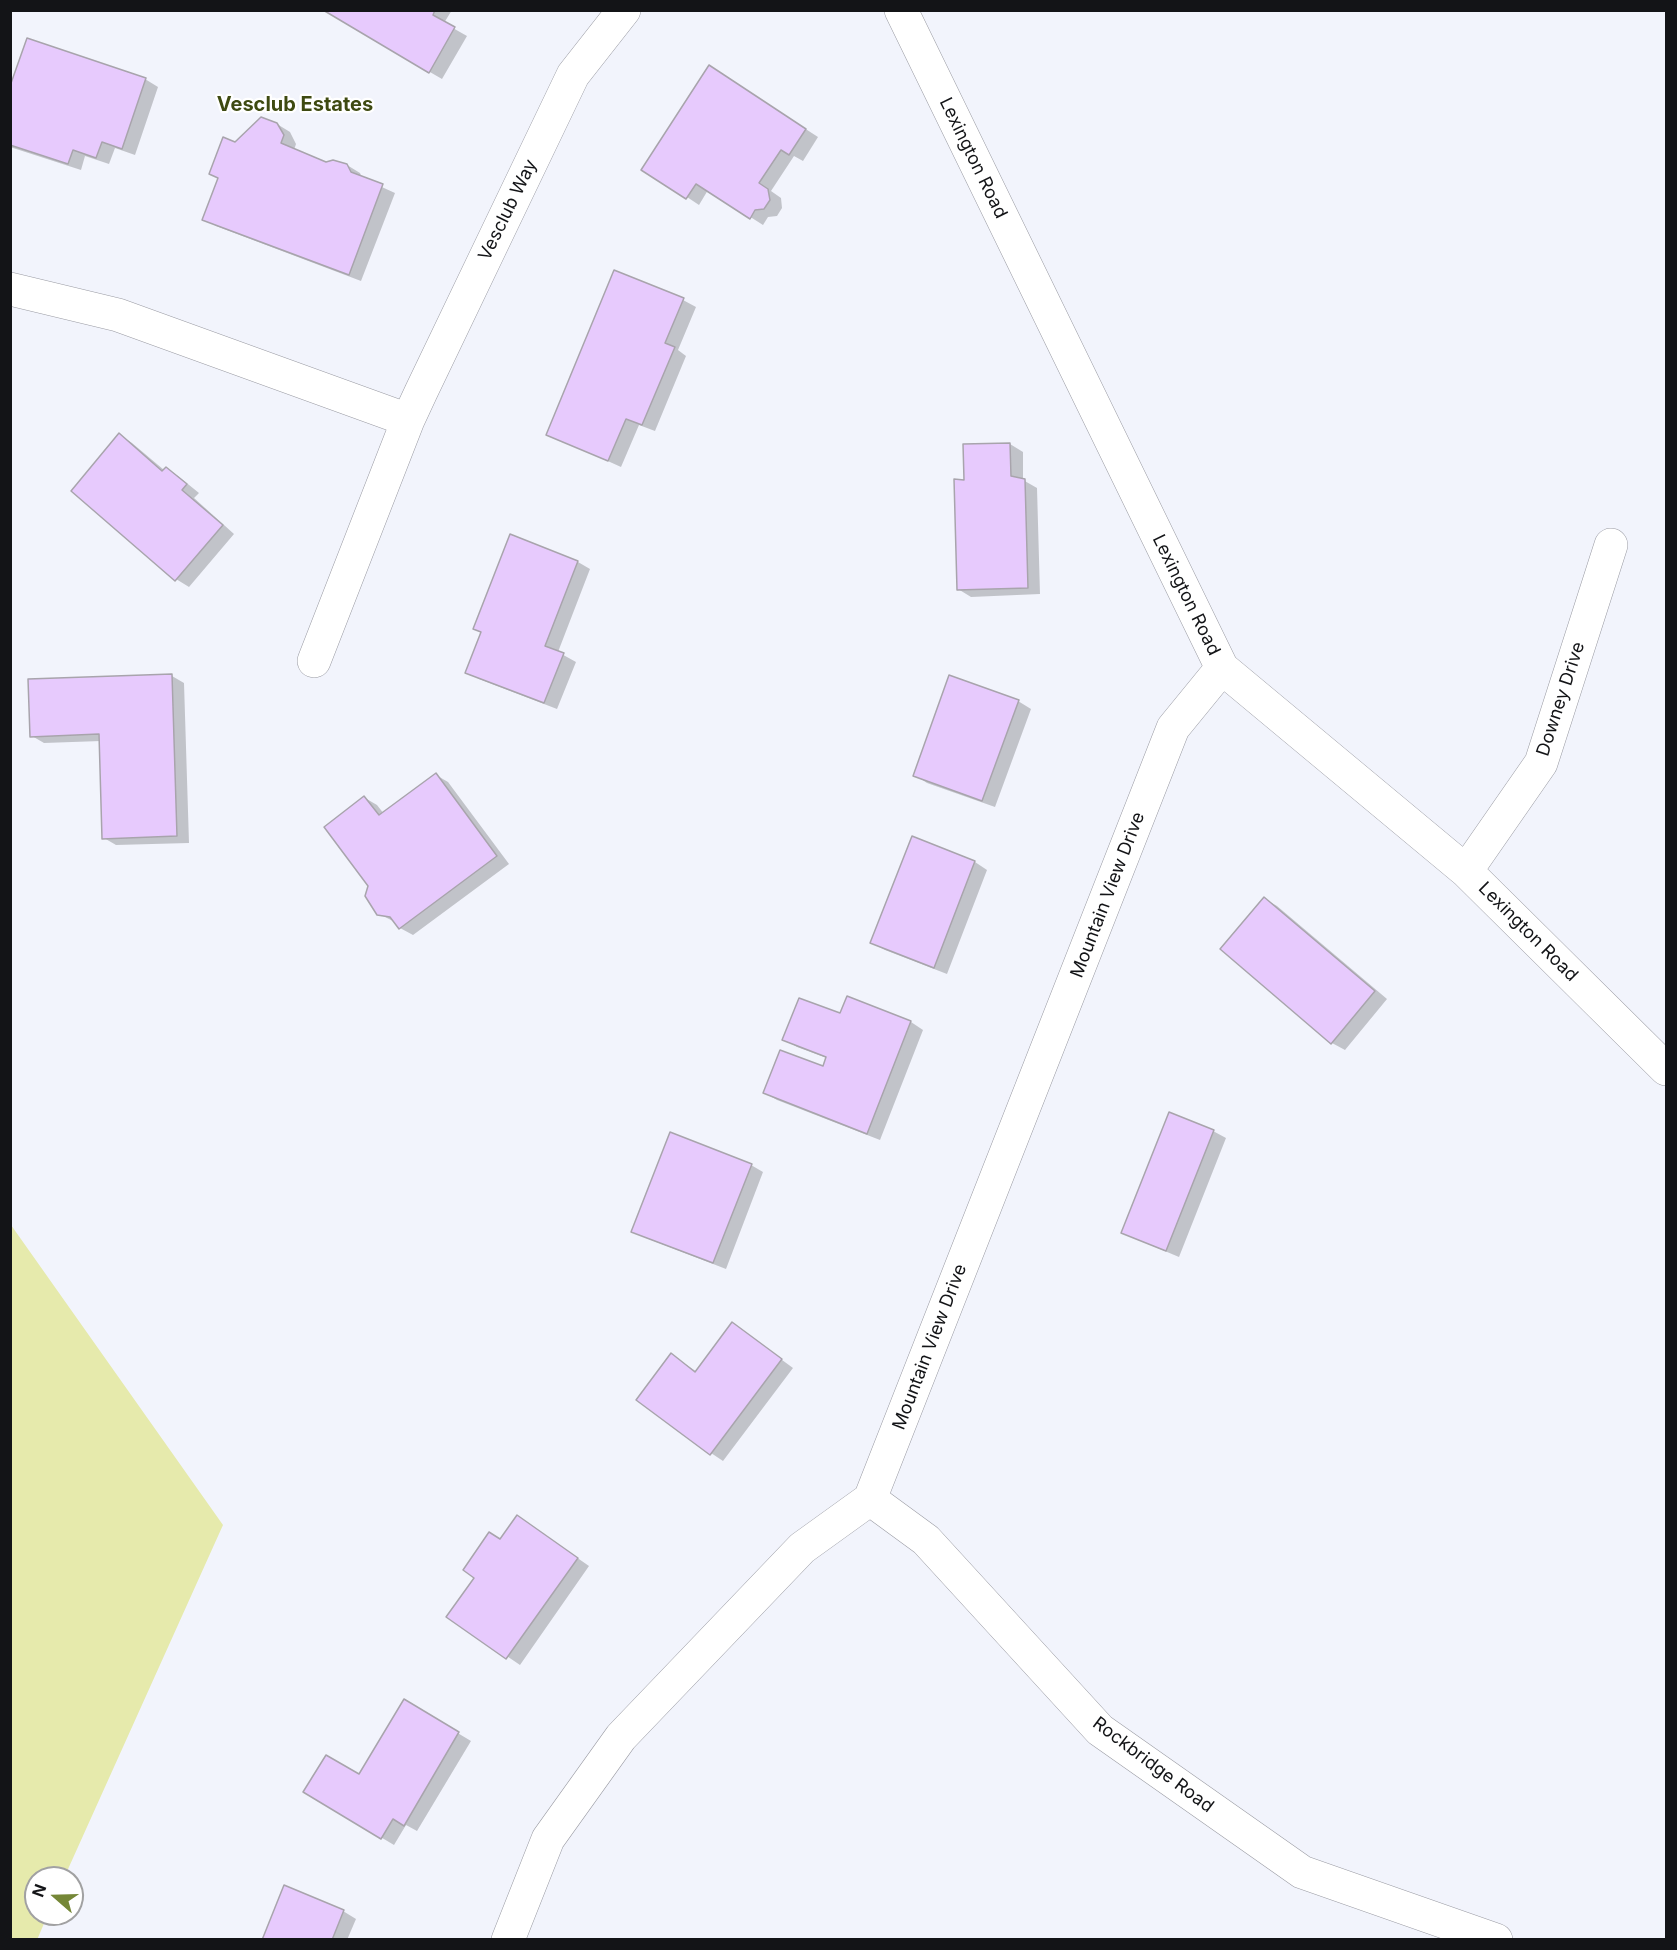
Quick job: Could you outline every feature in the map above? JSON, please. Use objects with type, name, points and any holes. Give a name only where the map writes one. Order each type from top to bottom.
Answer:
[{"type":"street","name":"Vesclub Way","points":[[314,661],[408,420],[573,75],[624,10]]},
{"type":"street","name":"Lexington Road","points":[[901,10],[1221,668],[1466,871],[1666,1069]]},
{"type":"street","points":[[10,290],[118,315],[408,420]]},
{"type":"street","name":"Downey Drive","points":[[1466,871],[1541,763],[1611,545]]},
{"type":"street","name":"Mountain View Drive","points":[[870,1499],[1173,728],[1221,668]]},
{"type":"street","points":[[508,1940],[548,1839],[621,1737],[802,1548],[870,1499]]},
{"type":"street","name":"Rockbridge Road","points":[[870,1499],[926,1540],[1100,1730],[1186,1791],[1302,1872],[1496,1940]]},
{"type":"green space","points":[[11,1225],[223,1525],[69,1866],[24,1866],[24,1926],[43,1926],[37,1940],[10,1939]]},
{"type":"building","points":[[323,10],[435,10],[433,15],[455,27],[429,73]]},
{"type":"building","points":[[27,38],[146,78],[122,149],[102,142],[96,158],[73,150],[68,164],[10,145],[10,86]]},
{"type":"building","points":[[709,65],[806,129],[789,155],[781,150],[759,183],[768,189],[770,200],[764,209],[755,210],[750,219],[696,184],[686,199],[641,170]]},
{"type":"building","points":[[261,117],[277,123],[284,135],[281,143],[326,162],[333,160],[347,164],[351,172],[383,184],[349,275],[202,220],[218,178],[209,174],[223,137],[235,142]]},
{"type":"building","points":[[614,270],[684,298],[665,343],[675,347],[642,425],[626,419],[608,461],[546,435]]},
{"type":"building","points":[[119,433],[162,471],[166,467],[187,484],[182,490],[223,525],[175,581],[71,491]]},
{"type":"building","points":[[1010,443],[1011,476],[1025,479],[1028,588],[957,590],[954,479],[964,480],[963,444]]},
{"type":"building","points":[[510,534],[578,561],[545,646],[564,653],[544,703],[465,673],[481,632],[473,629]]},
{"type":"building","points":[[172,674],[177,836],[102,839],[99,734],[30,737],[28,679]]},
{"type":"building","points":[[949,675],[1019,700],[982,801],[913,776]]},
{"type":"building","points":[[436,773],[497,856],[399,929],[390,917],[377,915],[365,896],[368,886],[324,827],[364,796],[379,815]]},
{"type":"building","points":[[912,836],[975,861],[934,968],[870,943]]},
{"type":"building","points":[[1264,897],[1375,991],[1331,1044],[1220,949]]},
{"type":"building","points":[[847,996],[911,1021],[867,1134],[763,1093],[780,1050],[823,1066],[826,1057],[782,1040],[799,998],[840,1013]]},
{"type":"building","points":[[1169,1112],[1214,1130],[1166,1251],[1121,1233]]},
{"type":"building","points":[[670,1132],[752,1164],[713,1263],[631,1232]]},
{"type":"building","points":[[732,1322],[782,1359],[710,1455],[636,1400],[671,1353],[695,1372]]},
{"type":"building","points":[[517,1515],[578,1558],[506,1659],[446,1617],[474,1578],[463,1570],[489,1532],[500,1539]]},
{"type":"building","points":[[404,1699],[459,1732],[404,1826],[393,1819],[381,1839],[303,1792],[326,1755],[359,1774]]},
{"type":"building","points":[[284,1885],[344,1910],[332,1940],[262,1940]]},
{"type":"district","name":"Vesclub Estates","points":[[295,105]]}]
